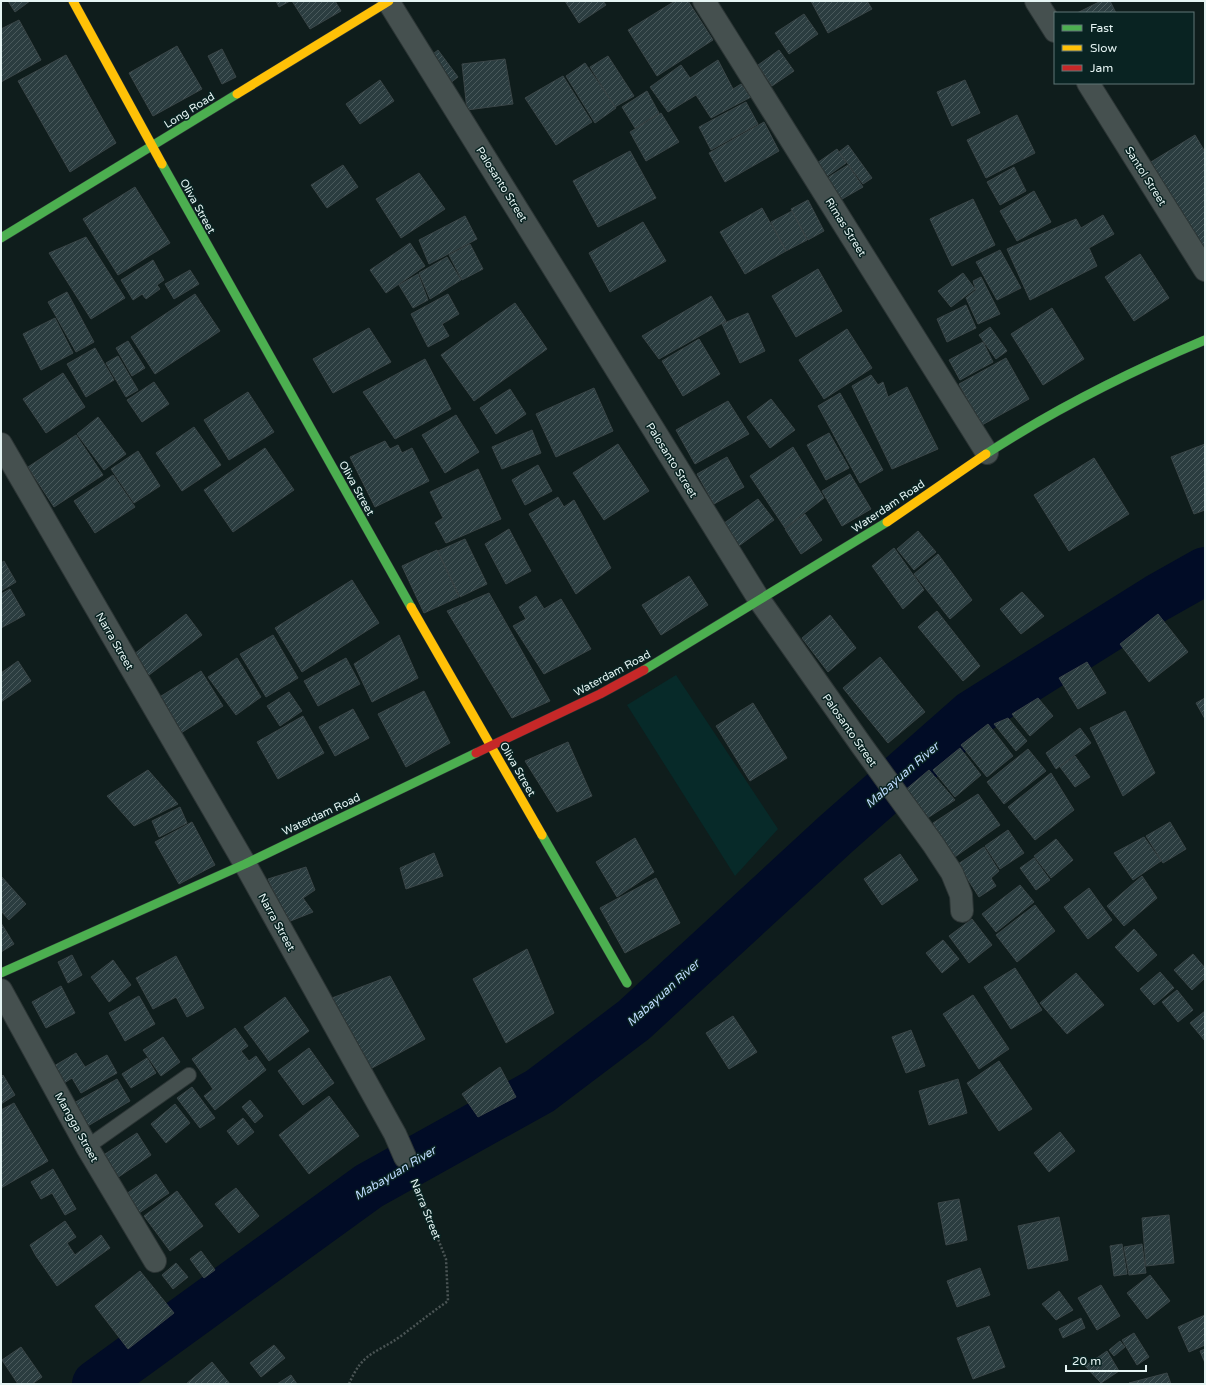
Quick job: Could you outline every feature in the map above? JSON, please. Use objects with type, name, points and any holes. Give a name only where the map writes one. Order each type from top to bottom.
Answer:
[{"type":"street","name":"Oliva Street","points":[[73,1],[152,147],[416,617],[627,983]]},
{"type":"street","name":"Long Road","points":[[1,238],[152,147],[388,1]]},
{"type":"street","name":"Palosanto Street","points":[[388,1],[760,601],[933,844],[952,873],[961,896],[962,911]]},
{"type":"street","name":"Rimas Street","points":[[704,1],[987,453]]},
{"type":"street","points":[[1036,1],[1054,29]]},
{"type":"street","name":"Santol Street","points":[[1089,84],[1205,270]]},
{"type":"street","name":"Waterdam Road","points":[[1,972],[245,864],[492,747],[645,670],[875,530],[987,453],[1060,408],[1164,356],[1205,340]]},
{"type":"street","name":"Narra Street","points":[[1,444],[245,864],[395,1134],[405,1157]]},
{"type":"street","name":"Mangga Street","points":[[1,990],[87,1147],[155,1261]]},
{"type":"lane","points":[[87,1147],[189,1074]]},
{"type":"path","name":"Narra Street","points":[[349,1384],[354,1371],[370,1353],[399,1337],[448,1301],[446,1259],[405,1157]]},
{"type":"shaded area","points":[[676,675],[778,829],[735,876],[627,705]]},
{"type":"building","points":[[8,1],[30,1],[15,12]]},
{"type":"building","points":[[276,1],[290,1],[279,7]]},
{"type":"building","points":[[292,1],[335,1],[341,11],[310,29]]},
{"type":"building","points":[[565,1],[603,1],[606,5],[579,23]]},
{"type":"building","points":[[675,1],[688,1],[713,40],[657,76],[628,30]]},
{"type":"building","points":[[811,1],[867,1],[872,9],[828,33]]},
{"type":"building","points":[[1101,1],[1110,1],[1116,12],[1079,12]]},
{"type":"building","points":[[804,14],[818,34],[789,54],[775,33]]},
{"type":"building","points":[[19,20],[41,60],[1,82],[1,29]]},
{"type":"building","points":[[177,46],[202,89],[153,116],[129,73]]},
{"type":"building","points":[[222,49],[236,77],[222,84],[208,56]]},
{"type":"building","points":[[438,50],[458,77],[449,84],[429,57]]},
{"type":"building","points":[[779,50],[794,71],[772,86],[758,65]]},
{"type":"building","points":[[66,55],[116,143],[70,172],[18,81]]},
{"type":"building","points":[[608,56],[634,96],[615,107],[590,67]]},
{"type":"building","points":[[505,59],[513,104],[467,110],[462,64]]},
{"type":"building","points":[[718,60],[733,89],[741,84],[751,97],[711,118],[696,95],[668,112],[650,87],[681,65],[690,78]]},
{"type":"building","points":[[585,63],[616,108],[595,123],[566,76]]},
{"type":"building","points":[[563,76],[592,122],[556,145],[525,98]]},
{"type":"building","points":[[380,80],[394,101],[360,124],[346,104]]},
{"type":"building","points":[[965,80],[980,113],[952,126],[937,92]]},
{"type":"building","points":[[647,91],[659,113],[635,128],[622,107]]},
{"type":"building","points":[[746,102],[758,124],[711,150],[699,127]]},
{"type":"building","points":[[661,113],[679,142],[646,161],[630,132]]},
{"type":"building","points":[[1017,115],[1035,153],[986,178],[967,140]]},
{"type":"building","points":[[764,122],[779,151],[725,182],[709,153]]},
{"type":"building","points":[[1195,135],[1205,152],[1205,265],[1146,165]]},
{"type":"building","points":[[848,145],[872,178],[863,184],[839,152]]},
{"type":"building","points":[[837,149],[846,163],[826,177],[817,163]]},
{"type":"building","points":[[630,151],[656,198],[598,227],[573,181]]},
{"type":"building","points":[[343,165],[358,187],[327,208],[311,185]]},
{"type":"building","points":[[848,165],[863,187],[837,202],[824,180]]},
{"type":"building","points":[[1014,167],[1026,191],[1000,205],[987,182]]},
{"type":"building","points":[[419,173],[445,209],[401,238],[376,199]]},
{"type":"building","points":[[135,187],[170,243],[118,275],[83,219]]},
{"type":"building","points":[[1034,191],[1051,222],[1017,241],[1000,211]]},
{"type":"building","points":[[973,199],[995,245],[952,266],[930,219]]},
{"type":"building","points":[[808,200],[824,231],[808,240],[791,209]]},
{"type":"building","points":[[762,208],[786,251],[745,274],[720,232]]},
{"type":"building","points":[[792,211],[807,240],[786,251],[771,222]]},
{"type":"building","points":[[1103,215],[1114,234],[1089,248],[1097,266],[1030,300],[1007,249],[1076,219],[1081,228]]},
{"type":"building","points":[[465,216],[477,239],[429,264],[419,240]]},
{"type":"building","points":[[643,222],[666,261],[610,292],[589,253]]},
{"type":"building","points":[[86,237],[125,298],[91,319],[49,253]]},
{"type":"building","points":[[410,243],[425,266],[386,293],[370,270]]},
{"type":"building","points":[[470,244],[483,269],[462,280],[449,255]]},
{"type":"building","points":[[1000,250],[1021,288],[997,300],[976,262]]},
{"type":"building","points":[[1140,254],[1169,298],[1134,321],[1105,277]]},
{"type":"building","points":[[447,257],[461,280],[430,299],[419,273]]},
{"type":"building","points":[[153,260],[164,280],[157,285],[160,289],[146,299],[142,294],[133,300],[121,280]]},
{"type":"building","points":[[818,269],[842,311],[796,337],[772,296]]},
{"type":"building","points":[[190,270],[199,284],[174,299],[165,284]]},
{"type":"building","points":[[963,273],[975,289],[951,307],[938,291]]},
{"type":"building","points":[[418,274],[428,300],[413,308],[399,285]]},
{"type":"building","points":[[981,277],[1000,314],[978,324],[966,298],[976,290],[973,281]]},
{"type":"building","points":[[67,292],[94,342],[76,352],[48,302]]},
{"type":"building","points":[[195,294],[220,331],[155,374],[131,337]]},
{"type":"building","points":[[448,294],[459,314],[442,324],[449,336],[428,347],[411,314]]},
{"type":"building","points":[[711,296],[726,321],[659,359],[642,336]]},
{"type":"building","points":[[515,303],[547,349],[474,401],[441,355]]},
{"type":"building","points":[[966,305],[976,328],[947,342],[937,319]]},
{"type":"building","points":[[1052,308],[1084,359],[1043,385],[1011,334]]},
{"type":"building","points":[[748,313],[765,351],[740,363],[722,324]]},
{"type":"building","points":[[55,318],[73,353],[41,370],[23,334]]},
{"type":"building","points":[[990,327],[1007,351],[996,359],[979,335]]},
{"type":"building","points":[[369,328],[391,362],[333,393],[313,359]]},
{"type":"building","points":[[847,329],[872,368],[824,399],[799,360]]},
{"type":"building","points":[[699,339],[720,374],[683,396],[662,361]]},
{"type":"building","points":[[128,341],[145,368],[132,376],[116,348]]},
{"type":"building","points":[[983,342],[993,362],[960,380],[949,360]]},
{"type":"building","points":[[95,348],[114,380],[86,397],[67,364]]},
{"type":"building","points":[[118,356],[138,390],[126,397],[106,363]]},
{"type":"building","points":[[1006,358],[1029,399],[982,425],[959,384]]},
{"type":"building","points":[[425,359],[451,409],[395,439],[363,392]]},
{"type":"building","points":[[63,373],[85,407],[46,433],[23,399]]},
{"type":"building","points":[[871,375],[878,385],[883,382],[888,397],[907,387],[938,449],[892,469],[852,386]]},
{"type":"building","points":[[154,382],[169,404],[142,422],[127,400]]},
{"type":"building","points":[[594,388],[613,431],[556,457],[536,414]]},
{"type":"building","points":[[510,389],[526,414],[496,434],[480,408]]},
{"type":"building","points":[[248,392],[274,432],[229,460],[204,420]]},
{"type":"building","points":[[840,393],[883,470],[860,483],[818,406]]},
{"type":"building","points":[[771,399],[795,430],[770,448],[747,417]]},
{"type":"building","points":[[728,401],[749,434],[695,464],[676,430]]},
{"type":"building","points":[[456,415],[479,452],[445,473],[422,435]]},
{"type":"building","points":[[98,417],[126,454],[104,470],[77,434]]},
{"type":"building","points":[[194,427],[221,465],[182,491],[156,453]]},
{"type":"building","points":[[532,430],[541,453],[502,469],[492,447]]},
{"type":"building","points":[[829,433],[849,468],[826,480],[807,445]]},
{"type":"building","points":[[76,435],[103,475],[54,507],[28,467]]},
{"type":"building","points":[[385,441],[390,449],[398,445],[402,453],[412,448],[429,481],[375,507],[350,457]]},
{"type":"building","points":[[618,444],[649,491],[604,520],[573,473]]},
{"type":"building","points":[[1205,444],[1205,510],[1194,514],[1171,457]]},
{"type":"building","points":[[793,447],[824,498],[785,528],[750,476]]},
{"type":"building","points":[[265,448],[294,490],[233,532],[204,490]]},
{"type":"building","points":[[138,451],[160,486],[134,503],[111,469]]},
{"type":"building","points":[[727,457],[744,487],[714,504],[697,474]]},
{"type":"building","points":[[1094,458],[1129,514],[1069,551],[1034,495]]},
{"type":"building","points":[[538,465],[552,491],[525,505],[512,480]]},
{"type":"building","points":[[478,469],[501,519],[446,543],[435,523],[443,518],[430,492]]},
{"type":"building","points":[[850,474],[871,509],[842,526],[822,491]]},
{"type":"building","points":[[113,475],[135,507],[95,533],[74,501]]},
{"type":"building","points":[[558,497],[564,507],[574,500],[611,568],[576,594],[529,514]]},
{"type":"building","points":[[758,499],[774,520],[736,548],[720,526]]},
{"type":"building","points":[[805,514],[822,540],[801,554],[785,529]]},
{"type":"building","points":[[509,529],[531,571],[506,584],[485,544]]},
{"type":"building","points":[[918,531],[936,552],[914,570],[897,549]]},
{"type":"building","points":[[465,539],[487,584],[460,597],[438,551]]},
{"type":"building","points":[[894,548],[924,590],[903,609],[872,566]]},
{"type":"building","points":[[437,550],[459,597],[424,613],[402,566]]},
{"type":"building","points":[[938,554],[972,600],[950,619],[914,574]]},
{"type":"building","points":[[4,561],[16,582],[1,591],[1,563]]},
{"type":"building","points":[[689,576],[708,605],[661,635],[642,605]]},
{"type":"building","points":[[352,580],[379,623],[302,672],[275,628]]},
{"type":"building","points":[[10,589],[25,615],[1,628],[1,594]]},
{"type":"building","points":[[1022,592],[1044,616],[1021,634],[1000,609]]},
{"type":"building","points":[[489,593],[550,701],[512,718],[447,611]]},
{"type":"building","points":[[536,596],[544,609],[561,599],[591,649],[544,674],[513,626],[526,619],[519,607]]},
{"type":"building","points":[[937,611],[980,666],[963,681],[918,627]]},
{"type":"building","points":[[186,614],[202,635],[145,678],[129,658]]},
{"type":"building","points":[[1158,614],[1188,652],[1149,682],[1120,644]]},
{"type":"building","points":[[830,615],[856,648],[828,672],[802,638]]},
{"type":"building","points":[[273,635],[298,678],[266,697],[240,654]]},
{"type":"building","points":[[399,635],[418,678],[372,702],[354,664]]},
{"type":"building","points":[[880,657],[925,712],[888,743],[843,688]]},
{"type":"building","points":[[237,658],[261,697],[236,715],[208,677]]},
{"type":"building","points":[[346,658],[360,684],[318,706],[304,681]]},
{"type":"building","points":[[18,661],[31,681],[1,702],[1,673]]},
{"type":"building","points":[[1087,662],[1106,693],[1078,709],[1059,678]]},
{"type":"building","points":[[201,671],[223,706],[181,733],[158,698]]},
{"type":"building","points":[[424,691],[450,743],[406,767],[378,714]]},
{"type":"building","points":[[289,692],[302,711],[280,726],[267,706]]},
{"type":"building","points":[[1038,698],[1053,716],[1030,736],[1012,714]]},
{"type":"building","points":[[1205,698],[1205,719],[1196,703]]},
{"type":"building","points":[[753,703],[787,758],[750,781],[716,726]]},
{"type":"building","points":[[353,709],[369,738],[335,756],[319,727]]},
{"type":"building","points":[[1125,711],[1155,773],[1123,796],[1090,728]]},
{"type":"building","points":[[303,716],[324,753],[278,779],[257,742]]},
{"type":"building","points":[[1008,718],[1027,741],[1016,751],[994,724]]},
{"type":"building","points":[[988,724],[1013,756],[987,777],[961,745]]},
{"type":"building","points":[[1080,728],[1091,743],[1056,769],[1046,753]]},
{"type":"building","points":[[568,742],[592,796],[557,812],[525,761]]},
{"type":"building","points":[[960,748],[981,775],[955,797],[933,770]]},
{"type":"building","points":[[1028,749],[1046,771],[1004,804],[987,782]]},
{"type":"building","points":[[1075,756],[1090,777],[1075,787],[1060,767]]},
{"type":"building","points":[[148,770],[178,804],[134,826],[107,796]]},
{"type":"building","points":[[929,770],[955,800],[926,819],[904,791]]},
{"type":"building","points":[[1051,773],[1074,810],[1035,840],[1008,807]]},
{"type":"building","points":[[978,794],[1000,825],[952,859],[933,823]]},
{"type":"building","points":[[180,807],[187,823],[159,837],[152,821]]},
{"type":"building","points":[[192,822],[215,865],[179,884],[155,842]]},
{"type":"building","points":[[1170,822],[1186,849],[1163,863],[1146,836]]},
{"type":"building","points":[[1008,830],[1024,853],[1000,869],[985,846]]},
{"type":"building","points":[[1144,837],[1161,861],[1133,880],[1114,853]]},
{"type":"building","points":[[635,838],[654,872],[617,897],[596,862]]},
{"type":"building","points":[[1056,839],[1073,860],[1051,878],[1034,856]]},
{"type":"building","points":[[984,847],[999,871],[991,878],[996,886],[979,897],[958,864]]},
{"type":"building","points":[[434,853],[443,876],[406,889],[400,868]]},
{"type":"building","points":[[900,854],[918,880],[882,905],[864,879]]},
{"type":"building","points":[[1034,858],[1050,880],[1036,890],[1020,868]]},
{"type":"building","points":[[306,867],[315,890],[303,898],[313,912],[288,922],[268,879]]},
{"type":"building","points":[[1,876],[26,904],[9,920],[1,911]]},
{"type":"building","points":[[1142,876],[1157,898],[1124,926],[1107,906]]},
{"type":"building","points":[[656,878],[680,923],[625,953],[600,908]]},
{"type":"building","points":[[1020,885],[1034,902],[996,932],[982,914]]},
{"type":"building","points":[[1089,888],[1112,920],[1088,939],[1064,907]]},
{"type":"building","points":[[1035,905],[1055,931],[1017,962],[996,935]]},
{"type":"building","points":[[972,919],[992,945],[969,963],[949,936]]},
{"type":"building","points":[[1,923],[14,944],[1,952]]},
{"type":"building","points":[[1134,929],[1157,955],[1138,972],[1115,947]]},
{"type":"building","points":[[943,940],[959,959],[942,973],[926,953]]},
{"type":"building","points":[[527,949],[554,1013],[506,1043],[473,979]]},
{"type":"building","points":[[1193,954],[1205,968],[1205,978],[1192,990],[1174,970]]},
{"type":"building","points":[[72,955],[82,975],[68,983],[58,962]]},
{"type":"building","points":[[176,956],[204,1008],[187,1017],[176,997],[153,1009],[136,978]]},
{"type":"building","points":[[113,960],[131,985],[109,1002],[91,977]]},
{"type":"building","points":[[1015,968],[1042,1010],[1011,1029],[984,987]]},
{"type":"building","points":[[1160,972],[1174,988],[1154,1005],[1140,989]]},
{"type":"building","points":[[1076,973],[1104,1005],[1067,1034],[1040,1003]]},
{"type":"building","points":[[390,976],[425,1039],[363,1073],[324,1001]]},
{"type":"building","points":[[61,986],[75,1013],[46,1028],[32,1002]]},
{"type":"building","points":[[1177,990],[1193,1010],[1178,1022],[1162,1002]]},
{"type":"building","points":[[973,995],[1009,1049],[979,1069],[943,1014]]},
{"type":"building","points":[[139,996],[155,1024],[125,1041],[109,1013]]},
{"type":"building","points":[[285,997],[309,1031],[269,1061],[244,1027]]},
{"type":"building","points":[[1205,1011],[1205,1041],[1190,1023]]},
{"type":"building","points":[[733,1016],[757,1052],[729,1069],[706,1033]]},
{"type":"building","points":[[235,1028],[248,1046],[241,1051],[249,1061],[256,1056],[266,1070],[215,1110],[204,1096],[213,1089],[192,1059]]},
{"type":"building","points":[[911,1030],[925,1066],[906,1073],[892,1037]]},
{"type":"building","points":[[163,1037],[180,1062],[161,1076],[143,1050]]},
{"type":"building","points":[[309,1048],[334,1083],[303,1105],[278,1071]]},
{"type":"building","points":[[76,1053],[85,1067],[107,1055],[117,1073],[81,1093],[72,1078],[64,1083],[54,1066]]},
{"type":"building","points":[[147,1058],[156,1073],[131,1088],[122,1074]]},
{"type":"building","points":[[999,1061],[1032,1109],[999,1131],[967,1083]]},
{"type":"building","points":[[500,1067],[516,1097],[478,1117],[462,1094]]},
{"type":"building","points":[[3,1075],[15,1095],[1,1104],[1,1077]]},
{"type":"building","points":[[117,1079],[130,1101],[86,1127],[72,1104]]},
{"type":"building","points":[[958,1079],[967,1113],[929,1125],[919,1091]]},
{"type":"building","points":[[192,1087],[215,1118],[200,1128],[177,1098]]},
{"type":"building","points":[[329,1096],[359,1136],[309,1174],[279,1135]]},
{"type":"building","points":[[250,1100],[263,1116],[255,1123],[242,1107]]},
{"type":"building","points":[[14,1103],[48,1161],[1,1188],[1,1110]]},
{"type":"building","points":[[175,1104],[190,1123],[166,1143],[151,1124]]},
{"type":"building","points":[[243,1118],[254,1132],[238,1145],[227,1131]]},
{"type":"building","points":[[1060,1132],[1075,1151],[1049,1172],[1034,1153]]},
{"type":"building","points":[[137,1133],[151,1155],[114,1180],[99,1158]]},
{"type":"building","points":[[53,1169],[76,1209],[65,1215],[52,1193],[41,1199],[31,1182]]},
{"type":"building","points":[[156,1174],[169,1193],[133,1217],[120,1198]]},
{"type":"building","points":[[236,1188],[259,1216],[239,1233],[215,1204]]},
{"type":"building","points":[[177,1191],[203,1226],[170,1251],[144,1216]]},
{"type":"building","points":[[959,1199],[967,1240],[946,1245],[938,1203]]},
{"type":"building","points":[[1169,1215],[1174,1263],[1146,1266],[1142,1218]]},
{"type":"building","points":[[1059,1217],[1068,1260],[1028,1269],[1018,1226]]},
{"type":"building","points":[[65,1221],[76,1237],[67,1243],[75,1255],[101,1235],[110,1248],[57,1286],[30,1245]]},
{"type":"building","points":[[1122,1244],[1127,1274],[1114,1276],[1110,1246]]},
{"type":"building","points":[[1142,1244],[1146,1273],[1129,1275],[1124,1247]]},
{"type":"building","points":[[201,1251],[215,1270],[204,1278],[190,1259]]},
{"type":"building","points":[[176,1263],[188,1277],[173,1289],[162,1275]]},
{"type":"building","points":[[980,1268],[990,1295],[957,1307],[947,1281]]},
{"type":"building","points":[[140,1271],[174,1313],[128,1349],[95,1306]]},
{"type":"building","points":[[1150,1275],[1170,1301],[1147,1319],[1127,1293]]},
{"type":"building","points":[[1101,1285],[1120,1316],[1097,1330],[1078,1298]]},
{"type":"building","points":[[1059,1291],[1073,1310],[1056,1320],[1042,1304]]},
{"type":"building","points":[[1205,1315],[1205,1345],[1189,1352],[1178,1327]]},
{"type":"building","points":[[1081,1318],[1085,1328],[1063,1338],[1059,1329]]},
{"type":"building","points":[[989,1326],[1005,1367],[973,1379],[957,1338]]},
{"type":"building","points":[[1134,1333],[1149,1357],[1137,1365],[1122,1340]]},
{"type":"building","points":[[1120,1341],[1125,1347],[1114,1356],[1109,1350]]},
{"type":"building","points":[[274,1345],[285,1358],[261,1377],[250,1363]]},
{"type":"building","points":[[21,1347],[42,1377],[32,1384],[18,1384],[2,1360]]},
{"type":"building","points":[[1205,1349],[1205,1363],[1200,1351]]},
{"type":"building","points":[[1107,1351],[1119,1371],[1101,1383],[1085,1366]]},
{"type":"building","points":[[212,1362],[230,1384],[186,1384]]},
{"type":"building","points":[[1167,1373],[1171,1384],[1129,1383]]},
{"type":"building","points":[[291,1375],[297,1384],[277,1384]]},
{"type":"waterway","name":"Mabayuan River","points":[[96,1384],[369,1186],[540,1091],[634,1020],[836,834],[972,714],[1157,598],[1205,571]]},
{"type":"traffic: fast","points":[[1,238],[237,94]]},
{"type":"traffic: fast","points":[[162,164],[411,607]]},
{"type":"traffic: fast","points":[[986,454],[1012,437],[1093,392],[1148,365],[1205,340]]},
{"type":"traffic: fast","points":[[644,670],[887,522]]},
{"type":"traffic: fast","points":[[1,973],[245,864],[476,753]]},
{"type":"traffic: fast","points":[[542,835],[627,983]]},
{"type":"traffic: slow","points":[[73,1],[162,164]]},
{"type":"traffic: slow","points":[[237,94],[389,1]]},
{"type":"traffic: slow","points":[[887,522],[986,454]]},
{"type":"traffic: slow","points":[[411,607],[542,835]]},
{"type":"traffic: jam","points":[[476,753],[600,694],[644,670]]}]
